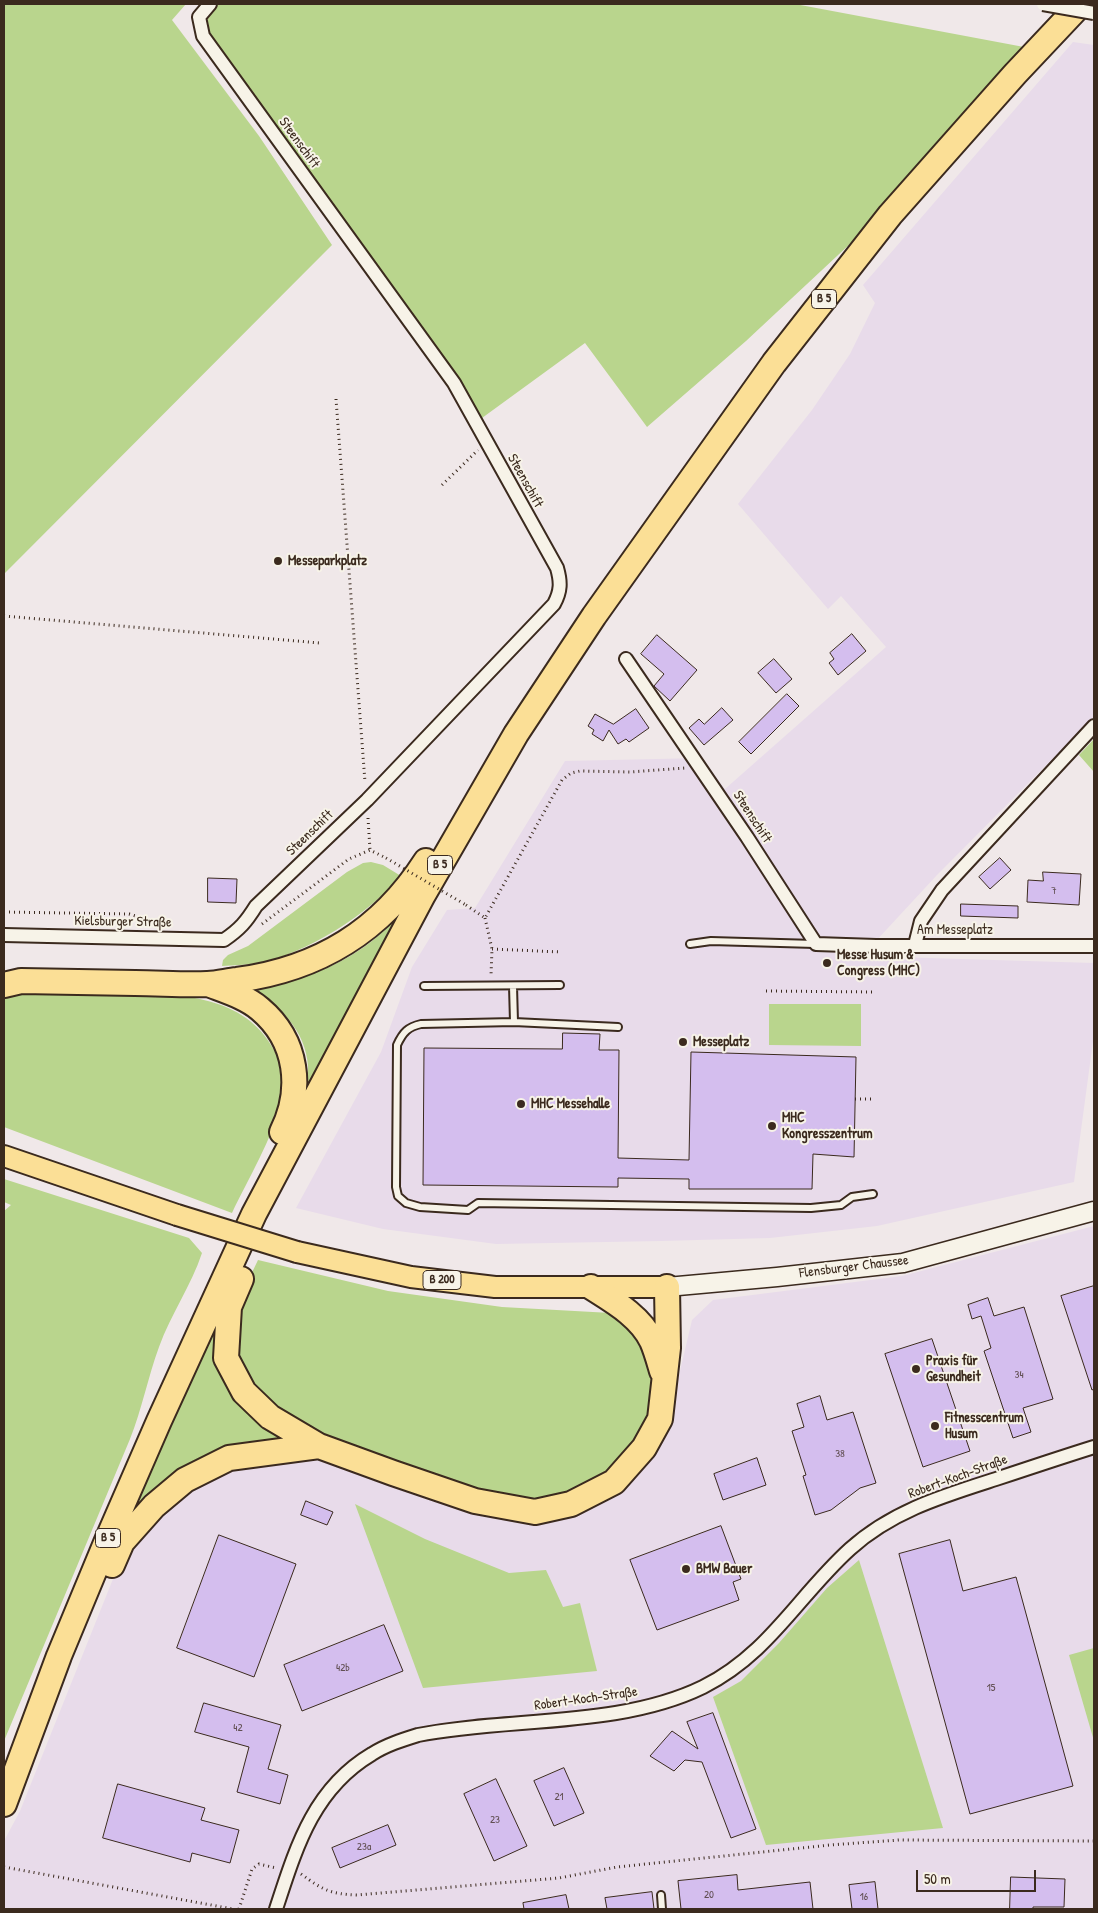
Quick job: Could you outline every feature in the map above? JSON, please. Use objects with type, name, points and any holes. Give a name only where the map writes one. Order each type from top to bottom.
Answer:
[{"type":"highway","name":"B 5","points":[[4,1804],[59,1656],[108,1538],[159,1421],[254,1214],[423,895],[516,734],[594,616],[697,468],[774,363],[890,215],[1015,74],[1081,4]]},
{"type":"highway","points":[[4,986],[21,981],[208,984],[259,977],[288,970],[319,957],[344,943],[379,918],[410,885],[495,752],[516,734]]},
{"type":"highway","points":[[208,984],[232,993],[259,1009],[273,1022],[286,1043],[294,1067],[293,1103],[288,1120],[251,1197],[254,1214]]},
{"type":"highway","points":[[267,1188],[268,1214],[229,1307],[226,1358],[244,1392],[270,1417],[319,1446],[475,1502],[535,1512],[571,1504],[614,1482],[644,1448],[660,1419],[668,1348],[667,1287]]},
{"type":"highway","points":[[591,1287],[621,1306],[641,1324],[652,1340],[665,1380]]},
{"type":"highway","points":[[59,1656],[79,1644],[122,1542],[154,1506],[185,1480],[229,1458],[319,1446]]},
{"type":"main road","name":"B 200","points":[[4,1156],[177,1216],[297,1252],[411,1277],[495,1287],[667,1287]]},
{"type":"main road","name":"Flensburger Chaussee","points":[[667,1287],[903,1263],[1094,1211]]},
{"type":"street","name":"Steenschift","points":[[210,4],[199,17],[203,36],[454,383],[557,568],[561,581],[560,593],[554,604],[367,800],[256,906],[239,930]]},
{"type":"street","points":[[1042,4],[1094,13]]},
{"type":"street","name":"Steenschift","points":[[626,659],[700,767],[816,944]]},
{"type":"street","points":[[915,945],[921,921],[942,890],[1094,726]]},
{"type":"street","name":"Kielsburger Straße","points":[[4,935],[224,940],[239,930]]},
{"type":"street","name":"Am Messeplatz","points":[[816,944],[876,946],[1094,946]]},
{"type":"street","name":"Robert-Koch-Straße","points":[[276,1909],[288,1870],[311,1816],[319,1803],[347,1773],[371,1754],[385,1747],[431,1732],[628,1710],[681,1696],[702,1688],[720,1678],[762,1645],[850,1549],[880,1526],[920,1504],[1094,1447]]},
{"type":"lane","points":[[690,944],[711,941],[816,944]]},
{"type":"lane","points":[[424,986],[560,985]]},
{"type":"lane","points":[[513,986],[514,1022]]},
{"type":"lane","points":[[618,1027],[514,1022],[422,1024],[411,1026],[402,1034],[397,1044],[396,1187],[398,1196],[406,1203],[420,1207],[468,1210],[478,1203],[811,1208],[840,1205],[852,1197],[873,1194]]},
{"type":"lane","points":[[661,1895],[662,1909]]},
{"type":"path","points":[[336,398],[370,850]]},
{"type":"path","points":[[442,484],[486,442]]},
{"type":"path","points":[[4,616],[320,643]]},
{"type":"path","points":[[490,986],[492,949],[485,918],[562,780],[571,773],[580,771],[630,772],[700,767]]},
{"type":"path","points":[[370,850],[466,905],[485,918]]},
{"type":"path","points":[[239,930],[253,929],[263,923],[350,859],[370,850]]},
{"type":"path","points":[[4,912],[129,914],[146,919],[159,928]]},
{"type":"path","points":[[492,949],[561,952]]},
{"type":"path","points":[[766,991],[875,992]]},
{"type":"path","points":[[855,1099],[874,1099]]},
{"type":"path","points":[[239,1909],[252,1869],[259,1864],[301,1874],[327,1892],[338,1895],[357,1896],[559,1878],[617,1867],[830,1845],[899,1840],[1094,1841]]},
{"type":"path","points":[[4,1867],[232,1909]]},
{"type":"shaded area","points":[[1073,42],[1094,45],[1094,717],[937,875],[862,956],[1094,963],[1094,1034],[1074,1182],[877,1226],[770,1238],[496,1244],[383,1229],[296,1208],[381,1052],[412,967],[447,910],[475,908],[565,761],[702,758],[725,789],[886,647],[841,596],[828,609],[738,504],[812,410],[850,354],[875,303],[863,285]]},
{"type":"shaded area","points":[[1094,1226],[1094,1909],[4,1909],[4,1841],[20,1811],[127,1544],[158,1509],[230,1462],[668,1422],[692,1320],[713,1300],[902,1276]]},
{"type":"green space","points":[[4,4],[186,4],[172,20],[259,136],[332,245],[4,574]]},
{"type":"green space","points":[[218,4],[795,4],[1024,47],[867,228],[746,341],[647,427],[585,343],[482,418],[461,381],[210,33],[207,17]]},
{"type":"green space","points":[[1094,739],[1094,772],[1079,755]]},
{"type":"green space","points":[[371,862],[383,865],[401,876],[388,890],[354,918],[315,942],[276,958],[253,964],[222,966],[223,960],[228,955],[248,946],[347,872],[363,863]]},
{"type":"green space","points":[[405,909],[306,1090],[308,1066],[306,1053],[296,1030],[281,1010],[250,988],[301,978],[334,965],[378,936]]},
{"type":"green space","points":[[53,991],[146,993],[209,1001],[228,1008],[246,1018],[261,1032],[274,1050],[279,1062],[283,1082],[282,1096],[272,1130],[232,1213],[4,1127],[4,996]]},
{"type":"green space","points":[[769,1004],[861,1004],[861,1046],[769,1045]]},
{"type":"green space","points":[[4,1179],[189,1238],[202,1253],[164,1335],[130,1439],[4,1741],[4,1211],[11,1205],[4,1202]]},
{"type":"green space","points":[[258,1260],[388,1291],[502,1307],[611,1313],[638,1333],[654,1368],[653,1415],[609,1476],[569,1496],[533,1504],[478,1494],[326,1439],[275,1413],[249,1389],[233,1356],[236,1306]]},
{"type":"green space","points":[[223,1303],[222,1360],[306,1444],[227,1454],[118,1538]]},
{"type":"green space","points":[[355,1504],[425,1539],[509,1573],[546,1570],[563,1607],[580,1603],[597,1671],[423,1688]]},
{"type":"green space","points":[[859,1560],[943,1828],[766,1845],[713,1697],[741,1681],[779,1643],[827,1588]]},
{"type":"green space","points":[[1094,1648],[1094,1741],[1069,1655]]},
{"type":"building","points":[[852,634],[866,651],[838,675],[829,663],[834,659],[830,653]]},
{"type":"building","points":[[657,635],[697,670],[670,701],[654,686],[664,674],[641,654]]},
{"type":"building","points":[[774,659],[792,679],[776,693],[758,673]]},
{"type":"building","points":[[787,694],[799,706],[751,754],[739,742]]},
{"type":"building","points":[[722,708],[733,720],[704,745],[689,728],[699,719],[704,724]]},
{"type":"building","points":[[636,709],[649,728],[629,742],[626,739],[618,744],[609,730],[603,741],[592,734],[594,730],[588,726],[595,714],[613,724]]},
{"type":"building","points":[[1000,858],[1011,870],[990,889],[979,877]]},
{"type":"building","points":[[1043,872],[1081,874],[1079,905],[1027,902],[1028,880],[1043,881]]},
{"type":"building","points":[[208,878],[237,879],[236,903],[208,902]]},
{"type":"building","points":[[961,904],[1018,906],[1018,918],[961,916]]},
{"type":"building","points":[[563,1033],[600,1034],[599,1050],[619,1050],[618,1158],[689,1160],[691,1052],[856,1057],[854,1157],[813,1154],[812,1189],[689,1189],[689,1179],[618,1178],[618,1187],[423,1185],[424,1048],[562,1049]]},
{"type":"building","points":[[1094,1286],[1094,1389],[1092,1390],[1061,1296]]},
{"type":"building","points":[[988,1298],[994,1316],[1024,1307],[1053,1399],[1023,1408],[1031,1432],[1013,1438],[984,1351],[991,1348],[981,1316],[972,1319],[968,1305]]},
{"type":"building","points":[[932,1339],[970,1451],[923,1467],[885,1354]]},
{"type":"building","points":[[820,1396],[827,1420],[853,1412],[876,1483],[860,1488],[831,1510],[815,1515],[803,1476],[806,1475],[792,1431],[804,1427],[797,1404]]},
{"type":"building","points":[[757,1458],[766,1485],[723,1500],[714,1474]]},
{"type":"building","points":[[306,1501],[333,1512],[327,1525],[301,1515]]},
{"type":"building","name":"BMW Bauer","points":[[721,1526],[741,1579],[733,1582],[739,1600],[657,1630],[630,1560]]},
{"type":"building","points":[[219,1535],[296,1564],[254,1677],[177,1648]]},
{"type":"building","points":[[950,1540],[963,1591],[1016,1577],[1073,1786],[970,1814],[899,1554]]},
{"type":"building","points":[[384,1625],[403,1671],[302,1711],[284,1665]]},
{"type":"building","points":[[204,1703],[281,1725],[268,1769],[288,1775],[280,1804],[237,1792],[249,1747],[195,1732]]},
{"type":"building","points":[[713,1713],[756,1829],[731,1838],[702,1762],[685,1760],[674,1771],[650,1756],[672,1731],[698,1749],[687,1722]]},
{"type":"building","points":[[564,1768],[584,1813],[554,1826],[534,1781]]},
{"type":"building","points":[[496,1779],[527,1846],[494,1861],[464,1794]]},
{"type":"building","points":[[118,1784],[205,1808],[201,1820],[239,1830],[230,1863],[192,1853],[190,1862],[103,1838]]},
{"type":"building","points":[[388,1825],[396,1845],[340,1868],[332,1848]]},
{"type":"building","points":[[737,1875],[738,1890],[810,1882],[813,1909],[681,1909],[678,1881]]},
{"type":"building","points":[[1011,1877],[1065,1879],[1064,1907],[1010,1909]]},
{"type":"building","points":[[875,1882],[878,1909],[852,1909],[849,1885]]},
{"type":"building","points":[[652,1892],[654,1909],[607,1909],[605,1898]]},
{"type":"building","points":[[566,1895],[569,1909],[524,1909],[523,1903]]},
{"type":"place","name":"Messeparkplatz","points":[[278,561]]},
{"type":"place","name":"Messe Husum & Congress (MHC)","points":[[827,963]]},
{"type":"place","name":"Messeplatz","points":[[683,1042]]},
{"type":"place","name":"MHC Messehalle","points":[[521,1104]]},
{"type":"place","name":"MHC Kongresszentrum","points":[[772,1126]]},
{"type":"place","name":"Praxis für Gesundheit","points":[[916,1369]]},
{"type":"place","name":"Fitnesscentrum Husum","points":[[935,1426]]},
{"type":"place","name":"BMW Bauer","points":[[686,1569]]}]
